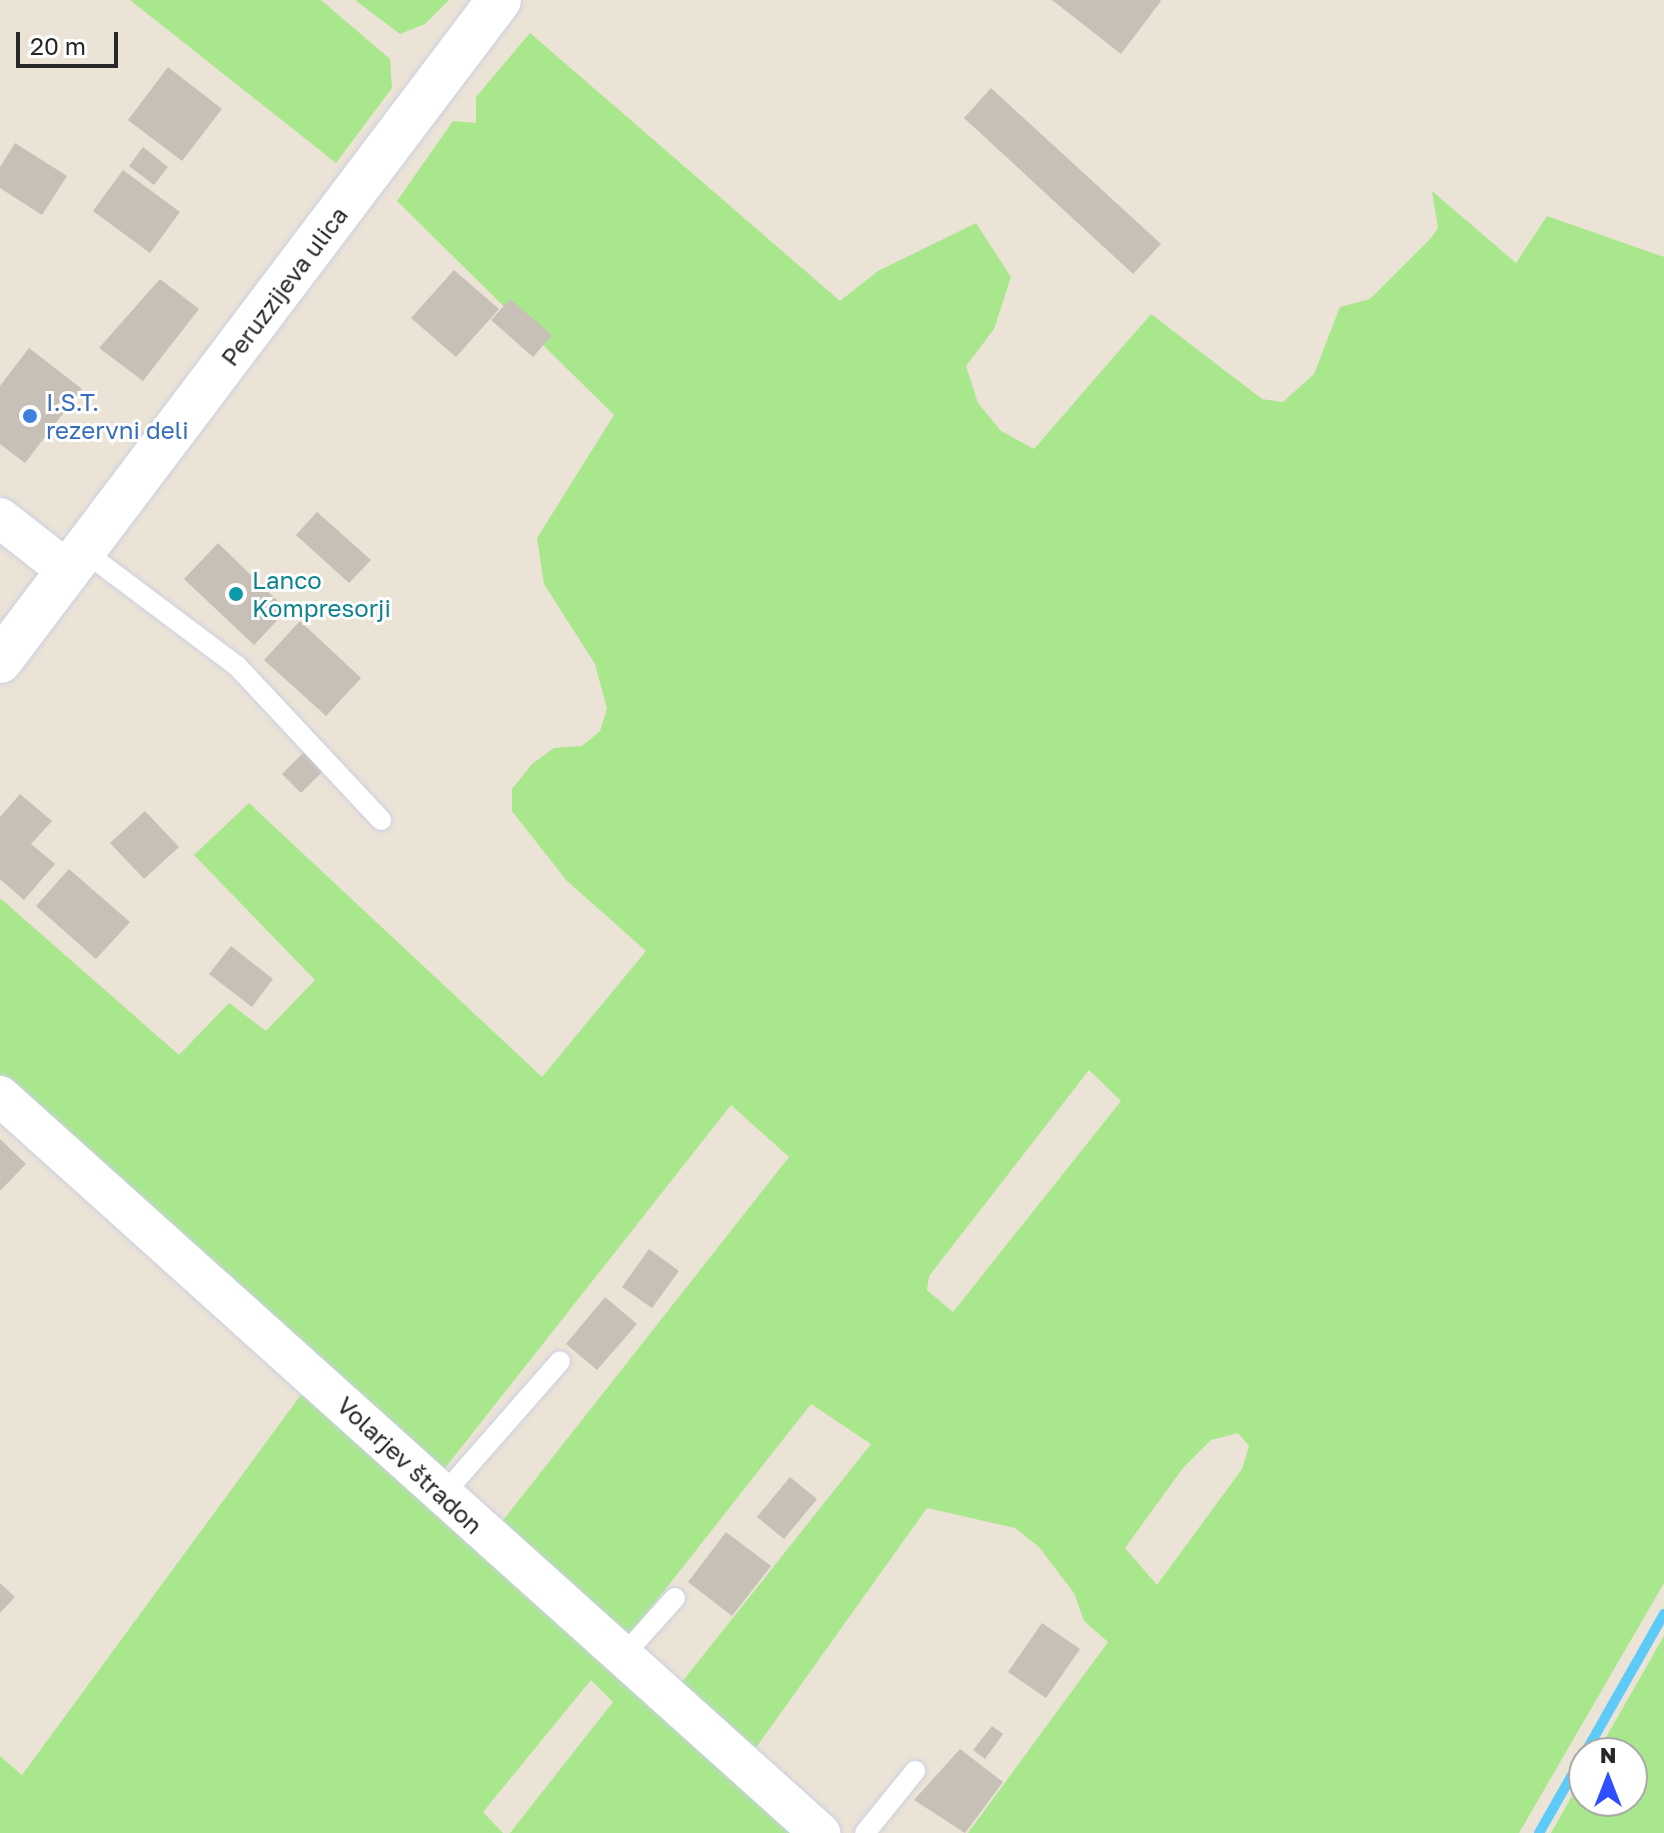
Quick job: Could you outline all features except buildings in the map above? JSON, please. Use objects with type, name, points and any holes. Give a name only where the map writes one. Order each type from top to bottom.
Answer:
[{"type":"main road","name":"Peruzzijeva ulica","points":[[0,661],[499,0]]},
{"type":"street","points":[[0,518],[77,562]]},
{"type":"street","name":"Volarjev štradon","points":[[0,1096],[620,1659],[820,1833]]},
{"type":"lane","points":[[77,562],[237,666],[381,820]]},
{"type":"lane","points":[[442,1496],[560,1361]]},
{"type":"lane","points":[[620,1659],[675,1598]]},
{"type":"lane","points":[[865,1833],[915,1771]]},
{"type":"green space","points":[[130,0],[321,0],[390,59],[392,88],[336,163]]},
{"type":"green space","points":[[355,0],[449,0],[425,24],[400,34]]},
{"type":"green space","points":[[530,33],[840,301],[878,271],[976,223],[1011,277],[994,329],[966,366],[978,403],[1001,431],[1034,449],[1151,314],[1262,399],[1283,402],[1314,374],[1340,307],[1370,299],[1431,238],[1438,228],[1432,191],[1516,263],[1547,216],[1664,257],[1664,1583],[1575,1737],[1568,1737],[1568,1749],[1519,1833],[968,1833],[1108,1642],[1084,1621],[1074,1593],[1039,1547],[1015,1528],[927,1508],[755,1749],[670,1697],[871,1444],[811,1404],[624,1642],[493,1533],[789,1157],[731,1105],[438,1477],[0,1081],[0,898],[179,1055],[229,1003],[266,1031],[315,980],[194,855],[249,803],[542,1077],[646,951],[566,880],[512,811],[512,789],[532,764],[554,748],[582,746],[600,731],[607,709],[595,664],[544,584],[537,538],[614,415],[397,201],[453,121],[476,123],[476,97]],"holes":[[[1089,1070],[1121,1101],[953,1312],[927,1290],[929,1276]],[[1238,1433],[1249,1446],[1242,1469],[1157,1585],[1125,1548],[1183,1468],[1211,1440]]]},
{"type":"green space","points":[[311,1381],[809,1833],[510,1833],[613,1702],[591,1680],[483,1812],[503,1833],[0,1833],[0,1756],[22,1775]]},
{"type":"green space","points":[[1664,1636],[1664,1833],[1551,1833],[1568,1803],[1568,1817],[1648,1817],[1648,1737],[1606,1737]]},
{"type":"waterway","points":[[1594,1737],[1664,1614]]},
{"type":"waterway","points":[[1539,1833],[1568,1782]]},
{"type":"place","name":"I.S.T. rezervni deli","points":[[30,416]]},
{"type":"place","name":"Lanco Kompresorji","points":[[236,594]]}]
